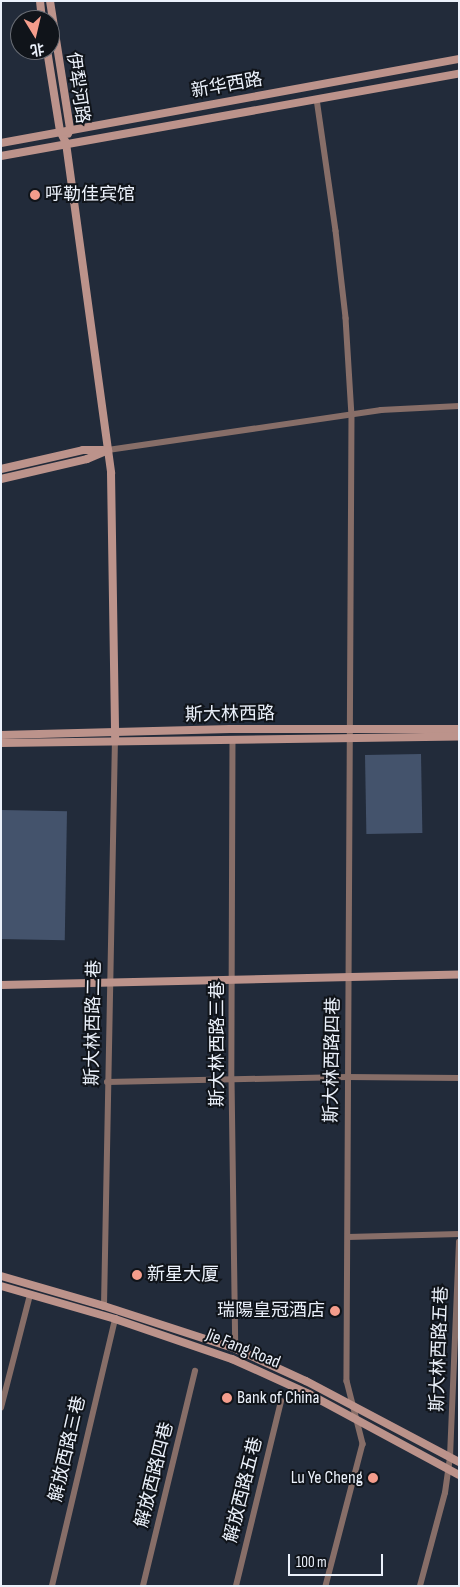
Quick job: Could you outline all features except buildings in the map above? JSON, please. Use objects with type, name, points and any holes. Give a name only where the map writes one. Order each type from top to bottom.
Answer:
[{"type":"main road","name":"伊犁河路","points":[[50,1],[70,129],[66,143]]},
{"type":"main road","name":"新华西路","points":[[1,143],[459,59]]},
{"type":"main road","name":"伊犁河路","points":[[49,60],[60,131],[66,143]]},
{"type":"main road","name":"新华西路","points":[[1,156],[459,74]]},
{"type":"main road","points":[[66,143],[110,473],[114,737]]},
{"type":"main road","points":[[1,469],[83,450],[108,450]]},
{"type":"main road","points":[[1,479],[87,458],[108,450]]},
{"type":"main road","name":"斯大林西路","points":[[1,743],[230,729],[459,729]]},
{"type":"main road","name":"斯大林西路","points":[[1,735],[233,739],[459,737]]},
{"type":"main road","points":[[1,985],[459,975]]},
{"type":"main road","name":"Jie Fang Road","points":[[1,1276],[236,1348],[353,1406],[459,1462]]},
{"type":"main road","name":"Jie Fang Road","points":[[1,1286],[115,1319],[232,1359],[309,1394],[459,1475]]},
{"type":"street","name":"斯大林西路四巷","points":[[317,99],[346,318],[352,415],[352,738],[347,1077],[347,1381],[363,1444],[326,1586]]},
{"type":"street","points":[[108,450],[381,410],[459,406]]},
{"type":"street","name":"斯大林西路二巷","points":[[104,1306],[114,737]]},
{"type":"street","name":"斯大林西路三巷","points":[[233,739],[232,1079],[236,1348]]},
{"type":"street","points":[[107,1082],[347,1077],[459,1078]]},
{"type":"street","points":[[348,1237],[459,1234]]},
{"type":"street","name":"斯大林西路五巷","points":[[420,1586],[445,1493],[450,1457],[458,1314],[459,1242]]},
{"type":"street","points":[[1,1408],[30,1295]]},
{"type":"street","name":"解放西路三巷","points":[[52,1586],[115,1319]]},
{"type":"street","name":"解放西路四巷","points":[[143,1586],[196,1371]]},
{"type":"street","name":"解放西路五巷","points":[[236,1586],[281,1401]]},
{"type":"shaded area","points":[[421,754],[422,833],[366,834],[365,755]]},
{"type":"shaded area","points":[[1,810],[67,811],[65,940],[1,939]]},
{"type":"place","name":"呼勒佳宾馆","points":[[35,195]]},
{"type":"place","name":"新星大厦","points":[[137,1275]]},
{"type":"place","name":"瑞陽皇冠酒店","points":[[335,1311]]},
{"type":"place","name":"Bank of China","points":[[227,1398]]},
{"type":"place","name":"Lu Ye Cheng","points":[[373,1478]]}]
